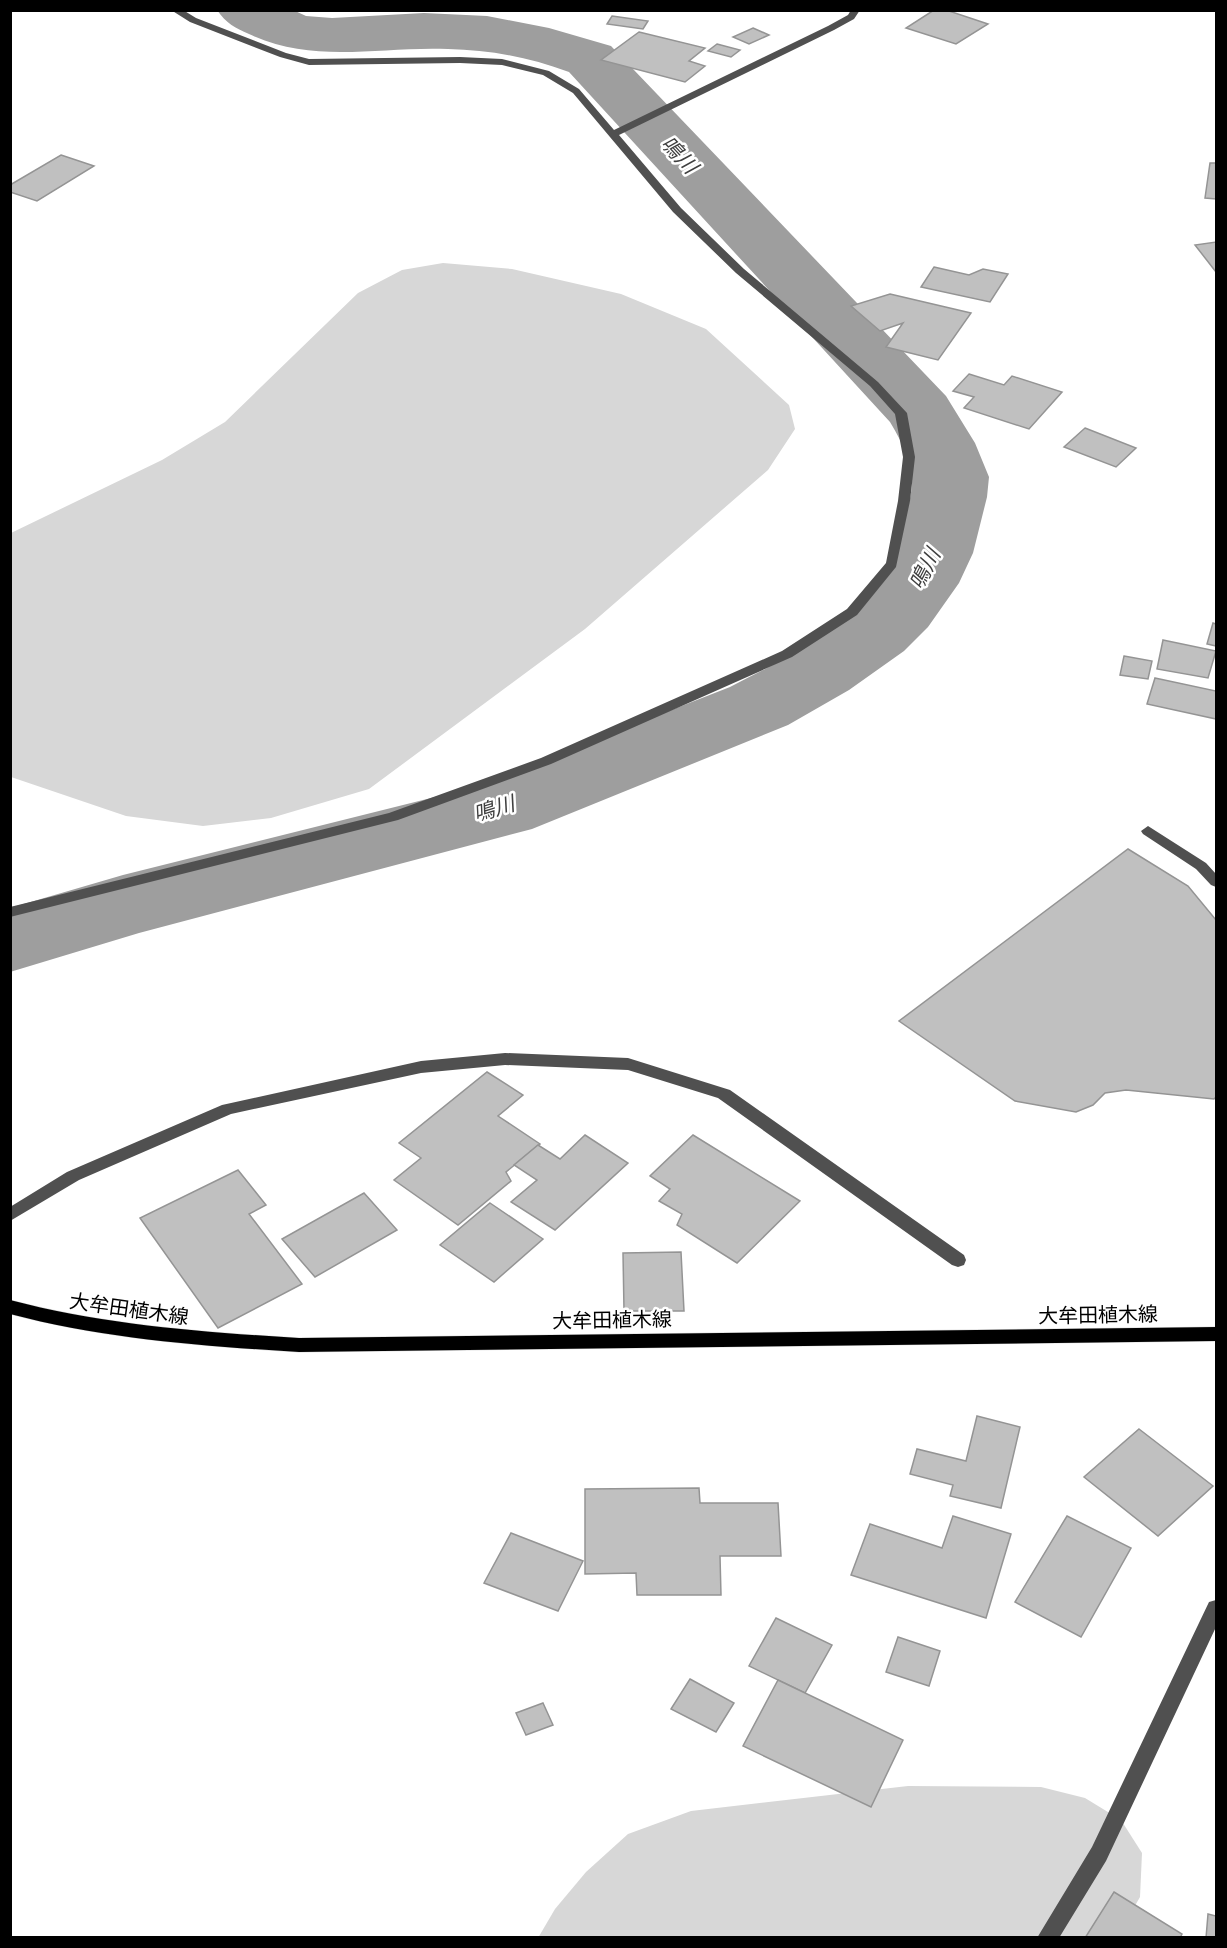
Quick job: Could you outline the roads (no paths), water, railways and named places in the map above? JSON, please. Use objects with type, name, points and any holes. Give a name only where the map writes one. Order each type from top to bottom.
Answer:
[{"type":"main road","name":"大牟田植木線","points":[[10,1307],[54,1320],[164,1337],[299,1345],[1216,1334]]},
{"type":"street","points":[[10,912],[393,817],[546,761],[787,654],[852,612],[892,564],[904,501],[909,458],[901,413],[874,384],[740,271],[677,210],[576,91],[546,73],[502,62],[460,60],[309,62],[283,55],[193,20],[175,10]]},
{"type":"street","points":[[612,135],[831,28],[851,17],[856,10]]},
{"type":"street","points":[[1148,831],[1201,866],[1216,882]]},
{"type":"street","points":[[10,1215],[73,1176],[228,1109],[421,1067],[505,1059],[628,1064],[724,1094],[958,1260]]},
{"type":"street","points":[[1047,1938],[1099,1854],[1216,1608]]},
{"type":"waterway","name":"鳴川","points":[[10,940],[123,906],[501,809],[759,706],[849,654],[876,633],[899,610],[919,583],[934,553],[944,518],[950,492],[949,468],[943,451],[920,411],[590,59],[529,41],[466,32],[424,31],[332,36],[301,33],[246,10]]}]
